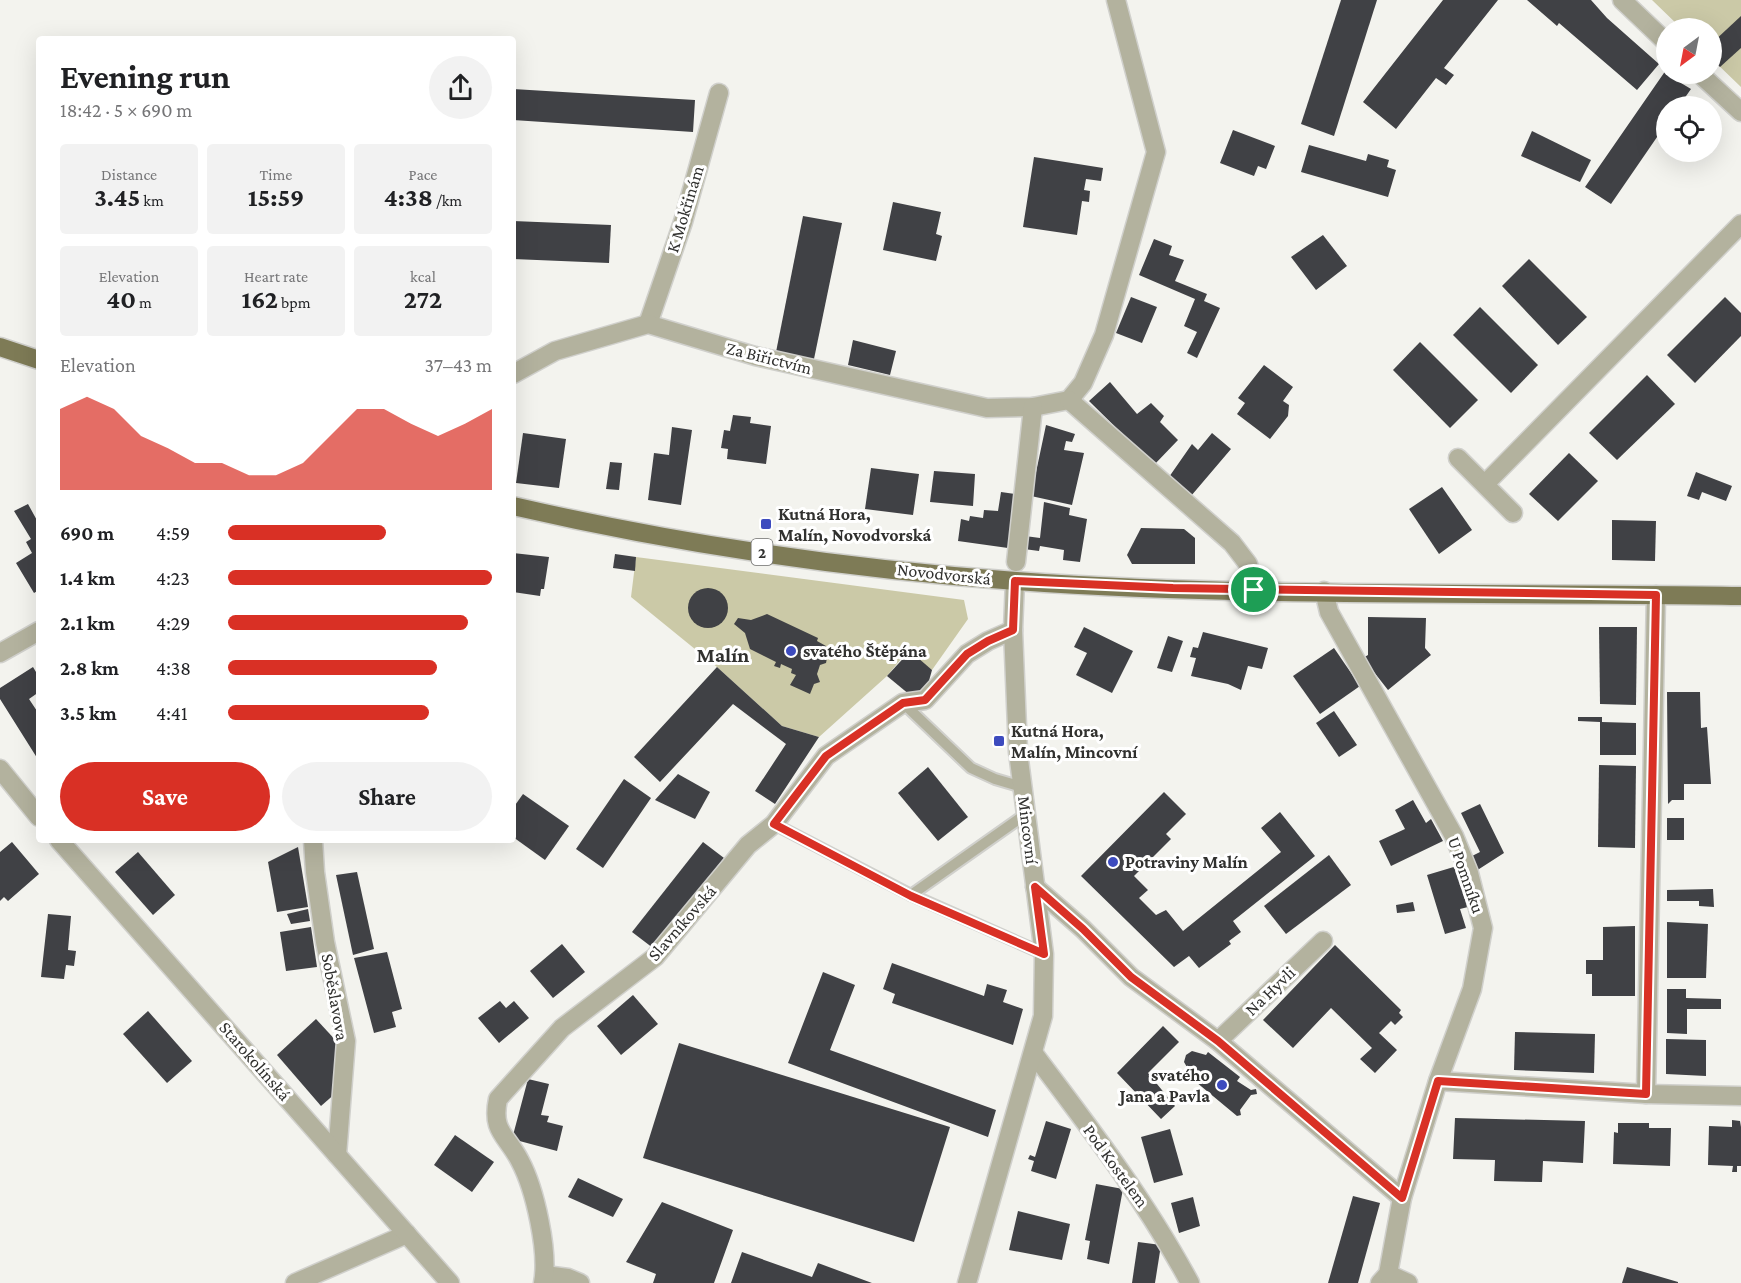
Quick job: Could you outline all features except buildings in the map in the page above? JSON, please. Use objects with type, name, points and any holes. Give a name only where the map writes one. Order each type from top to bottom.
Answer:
[{"type":"main road","points":[[0,347],[36,359]]},
{"type":"main road","name":"Novodvorská","points":[[516,507],[728,547],[853,565],[1015,581],[1254,590],[1741,596]]},
{"type":"street","points":[[1116,0],[1156,152],[1104,334],[1083,383],[1069,400],[1232,543],[1248,564],[1254,590]]},
{"type":"street","points":[[1622,0],[1656,32]]},
{"type":"street","points":[[1711,84],[1741,112]]},
{"type":"street","name":"K Mokřinám","points":[[648,324],[682,222],[719,93]]},
{"type":"street","points":[[1485,484],[1741,224]]},
{"type":"street","points":[[516,372],[555,351],[648,324]]},
{"type":"street","name":"Za Biřictvím","points":[[648,324],[755,356],[987,408],[1033,407],[1069,400]]},
{"type":"street","points":[[1016,562],[1033,407]]},
{"type":"street","points":[[1458,458],[1513,513]]},
{"type":"street","name":"Mincovní","points":[[967,1283],[1043,1016],[1044,954],[1018,752],[1013,630],[1015,581]]},
{"type":"street","name":"U Pomníku","points":[[1324,591],[1329,612],[1454,836],[1469,873],[1483,928],[1472,989],[1438,1081],[1402,1198],[1384,1279]]},
{"type":"street","points":[[1646,1094],[1656,595]]},
{"type":"street","name":"Slavníkovská","points":[[544,1279],[533,1194],[520,1160],[500,1134],[495,1114],[498,1099],[562,1028],[655,957],[748,845],[774,824],[826,756],[903,703],[925,700],[967,654],[988,641],[1013,630]]},
{"type":"street","points":[[0,653],[36,633]]},
{"type":"street","points":[[0,769],[36,813]]},
{"type":"street","name":"Starokolínská","points":[[62,843],[450,1283]]},
{"type":"street","name":"Soběslavova","points":[[313,843],[325,942],[346,1041],[337,1155]]},
{"type":"street","points":[[1035,887],[1083,929],[1131,977],[1218,1041],[1402,1198]]},
{"type":"street","name":"Na Hyvli","points":[[1218,1041],[1323,941]]},
{"type":"street","name":"Pod Kostelem","points":[[1034,1054],[1131,1184],[1166,1238],[1190,1283]]},
{"type":"street","points":[[1438,1081],[1646,1094],[1741,1096]]},
{"type":"street","points":[[295,1283],[407,1234]]},
{"type":"street","points":[[544,1279],[580,1283]]},
{"type":"street","points":[[1384,1279],[1408,1283]]},
{"type":"lane","points":[[903,703],[971,768],[995,779],[1022,787]]},
{"type":"lane","points":[[911,896],[1026,814]]},
{"type":"lane","points":[[774,824],[911,896],[1044,954]]},
{"type":"shaded area","points":[[1652,0],[1741,0],[1741,87],[1722,69],[1722,18],[1671,18]]},
{"type":"shaded area","points":[[636,557],[964,600],[968,619],[932,670],[906,653],[887,676],[819,737],[782,726],[717,667],[631,597]]},
{"type":"place","name":"Kutná Hora, Malín, Novodvorská","points":[[766,524]]},
{"type":"place","name":"svatého Štěpána","points":[[791,651]]},
{"type":"place","name":"Kutná Hora, Malín, Mincovní","points":[[999,741]]},
{"type":"place","name":"Potraviny Malín","points":[[1113,862]]},
{"type":"place","name":"svatého Jana a Pavla","points":[[1222,1085]]},
{"type":"district","name":"Malín","points":[[723,655]]},
{"type":"route","points":[[1015,581],[1254,590],[1656,595],[1646,1094],[1438,1081],[1402,1198],[1218,1041],[1131,977],[1083,929],[1035,887],[1044,954],[911,896],[774,824],[826,756],[903,703],[925,700],[967,654],[988,641],[1013,630],[1015,581]]}]
